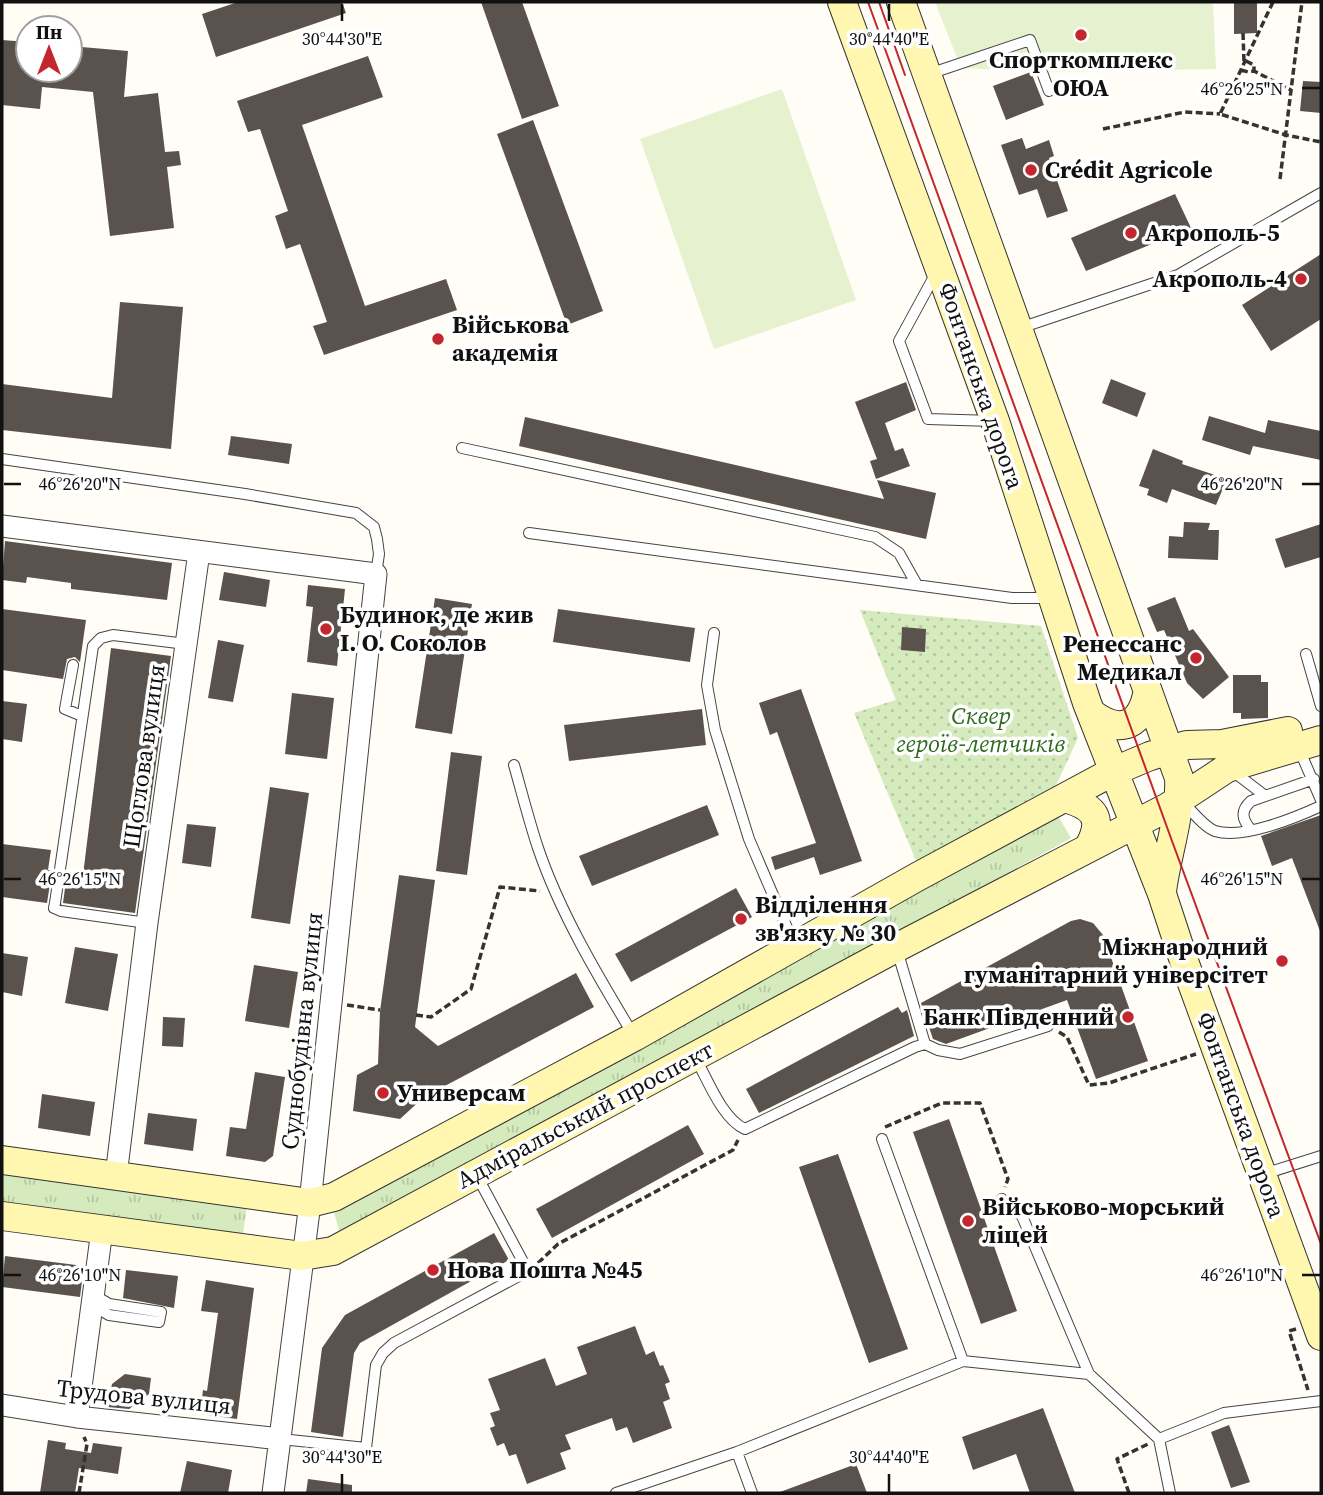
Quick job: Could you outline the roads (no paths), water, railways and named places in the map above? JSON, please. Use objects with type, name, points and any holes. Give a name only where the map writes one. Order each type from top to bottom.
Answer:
[{"type":"main road","name":"Фонтанська дорога","points":[[842,2],[995,422],[1112,772],[1162,894],[1319,1329]]},
{"type":"main road","points":[[901,2],[1147,695],[1170,750],[1179,778],[1180,800]]},
{"type":"main road","points":[[1091,713],[1103,722],[1130,724],[1144,710],[1147,695]]},
{"type":"main road","name":"Адміральський проспект","points":[[2,1160],[310,1203],[342,1193],[634,1037],[917,877],[1112,772],[1187,745],[1222,744],[1321,723]]},
{"type":"main road","name":"Адміральський проспект","points":[[2,1216],[302,1256],[333,1251],[896,948],[1134,825],[1180,800],[1227,768],[1310,743]]},
{"type":"main road","points":[[1065,798],[1081,803],[1092,811],[1097,821],[1096,834],[1089,847]]},
{"type":"main road","name":"Фонтанська дорога","points":[[1162,894],[1180,800]]},
{"type":"street","points":[[2,526],[376,574]]},
{"type":"street","name":"Щоглова вулиця","points":[[116,1176],[147,923],[199,552]]},
{"type":"street","name":"Суднобудівна вулиця","points":[[273,1493],[310,1203],[376,574]]},
{"type":"street","points":[[77,1417],[103,1230]]},
{"type":"street","name":"Трудова вулиця","points":[[2,1405],[77,1417],[281,1438]]},
{"type":"lane","points":[[927,75],[1030,40],[1049,92]]},
{"type":"lane","points":[[1017,329],[1178,275],[1321,193]]},
{"type":"lane","points":[[939,267],[899,341],[911,375],[928,419],[995,422]]},
{"type":"lane","points":[[463,448],[875,537],[899,553],[917,585]]},
{"type":"lane","points":[[2,459],[356,513],[373,527],[377,538],[379,554],[376,574]]},
{"type":"lane","points":[[529,533],[1012,598],[1053,598]]},
{"type":"lane","points":[[714,633],[707,685],[715,730],[749,839],[795,946]]},
{"type":"lane","points":[[147,923],[54,908],[93,646],[101,638],[113,635],[186,645]]},
{"type":"lane","points":[[1306,654],[1321,706]]},
{"type":"lane","points":[[73,665],[65,709],[82,716]]},
{"type":"lane","points":[[1310,743],[1304,764],[1314,779],[1321,800]]},
{"type":"lane","points":[[514,765],[538,849],[555,892],[634,1037]]},
{"type":"lane","points":[[1227,768],[1264,795]]},
{"type":"lane","points":[[1251,830],[1244,822],[1245,807],[1251,801],[1314,779]]},
{"type":"lane","points":[[1180,800],[1214,831],[1235,833],[1309,812],[1321,806]]},
{"type":"lane","points":[[896,948],[925,1044],[938,1050],[960,1054],[1048,1026]]},
{"type":"lane","points":[[695,1056],[728,1116],[736,1125],[745,1129],[925,1044]]},
{"type":"lane","points":[[882,1139],[963,1361]]},
{"type":"lane","points":[[1264,1174],[1321,1156]]},
{"type":"lane","points":[[281,1438],[366,1448],[376,1365],[383,1353],[394,1343],[528,1271],[475,1174]]},
{"type":"lane","points":[[1002,1199],[1021,1216],[1089,1374],[1158,1439],[1170,1493]]},
{"type":"lane","points":[[93,1300],[161,1312],[159,1322],[108,1315],[93,1300]]},
{"type":"lane","points":[[616,1493],[737,1452],[963,1361],[1089,1374]]},
{"type":"lane","points":[[1158,1439],[1224,1413],[1317,1401]]},
{"type":"lane","points":[[737,1452],[752,1493]]},
{"type":"tram line","points":[[868,2],[1321,1244]]},
{"type":"tram line","points":[[879,2],[905,75]]},
{"type":"place","name":"Спорткомплекс ОЮА","points":[[1081,35]]},
{"type":"place","name":"Crédit Agricole","points":[[1031,170]]},
{"type":"place","name":"Акрополь-5","points":[[1131,233]]},
{"type":"place","name":"Акрополь-4","points":[[1301,279]]},
{"type":"place","name":"Військова академія","points":[[438,339]]},
{"type":"place","name":"Будинок, де жив І. О. Соколов","points":[[326,629]]},
{"type":"place","name":"Ренессанс Медикал","points":[[1196,658]]},
{"type":"place","name":"Відділення зв'язку № 30","points":[[741,919]]},
{"type":"place","name":"Міжнародний гуманітарний універсітет","points":[[1282,961]]},
{"type":"place","name":"Банк Південний","points":[[1128,1017]]},
{"type":"place","name":"Универсам","points":[[383,1093]]},
{"type":"place","name":"Військово-морський ліцей","points":[[968,1221]]},
{"type":"place","name":"Нова Пошта №45","points":[[433,1270]]},
{"type":"park label","name":"Сквер героїв-летчиків","points":[[981,730]]}]
